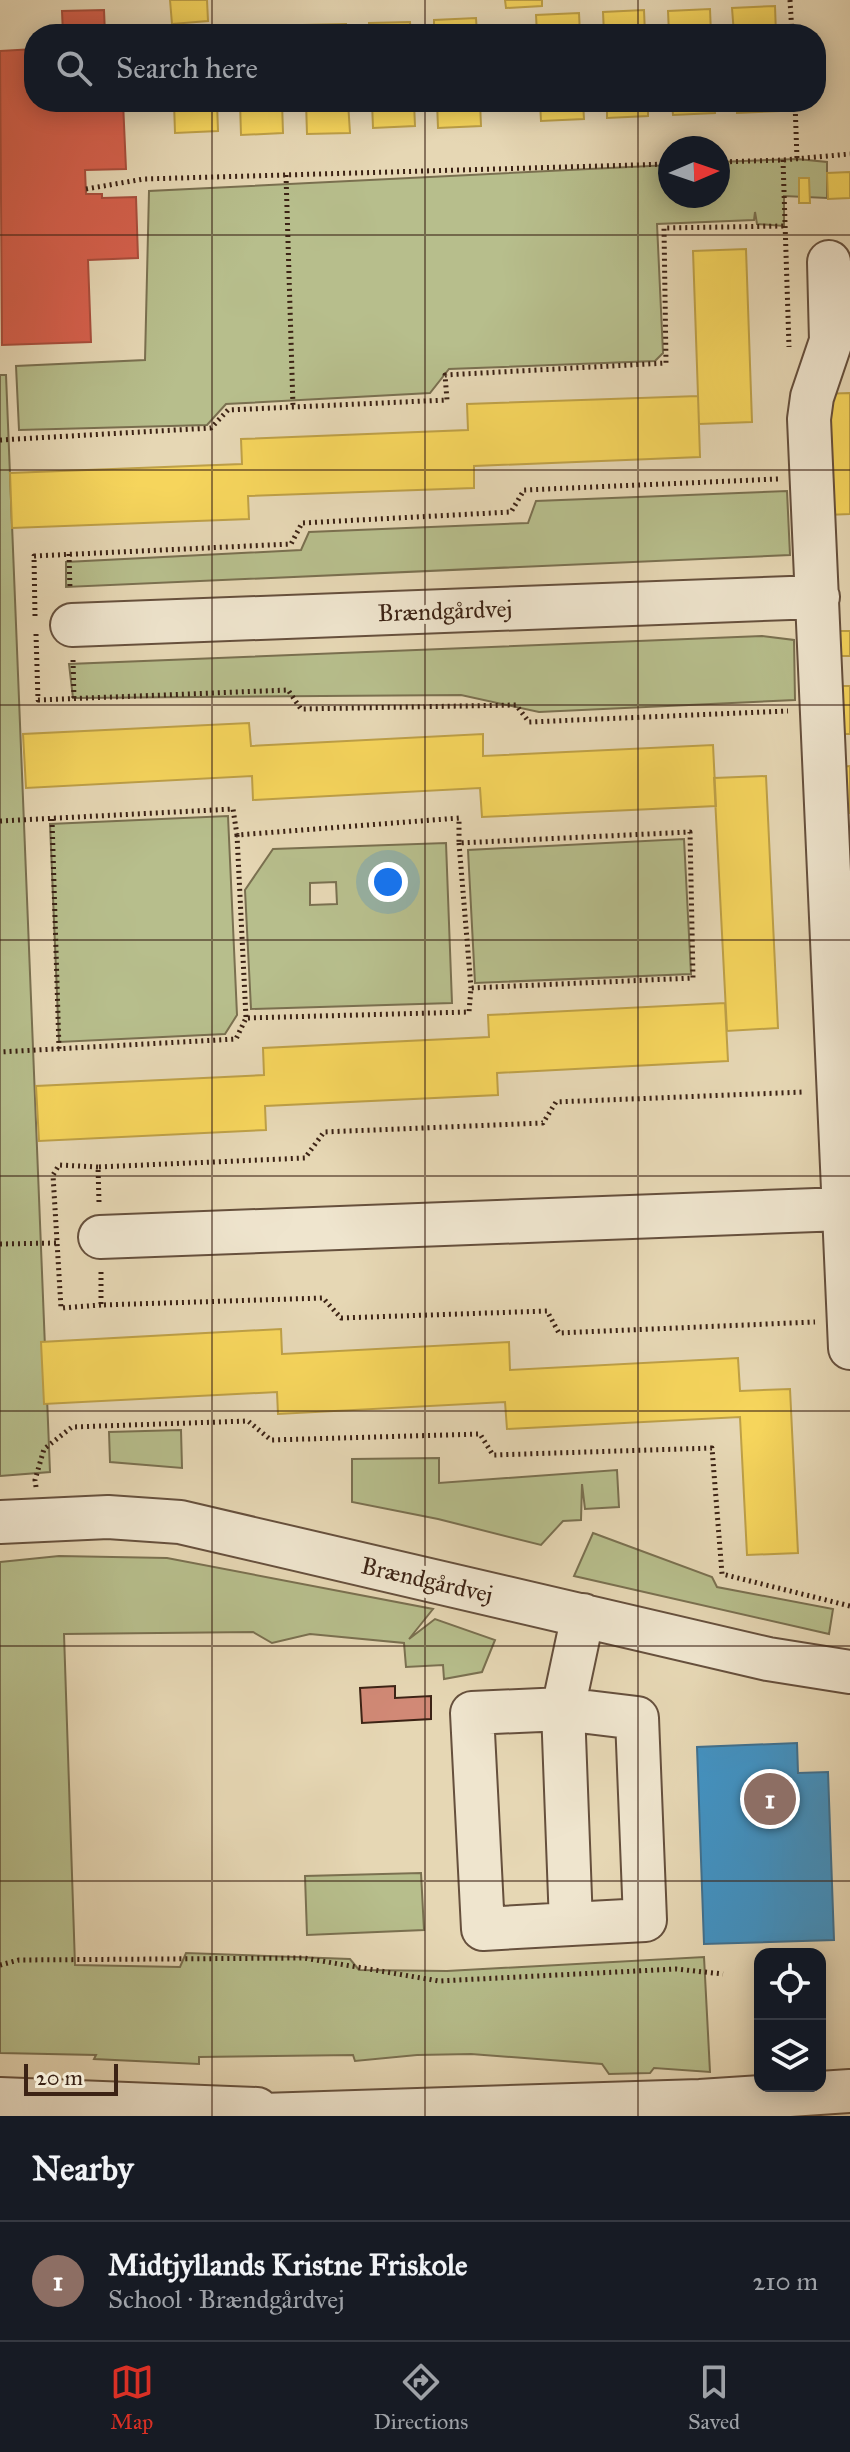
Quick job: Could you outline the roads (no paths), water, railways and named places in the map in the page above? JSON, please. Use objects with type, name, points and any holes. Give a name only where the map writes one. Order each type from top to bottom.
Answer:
[{"type":"street","points":[[829,262],[831,341],[812,397],[809,419],[850,1348]]},
{"type":"street","name":"Brændgårdvej","points":[[72,625],[818,597]]},
{"type":"street","points":[[100,1237],[843,1209]]},
{"type":"street","name":"Brændgårdvej","points":[[20,1521],[108,1517],[180,1522],[768,1659],[850,1672]]},
{"type":"street","points":[[571,1924],[563,1709],[583,1615]]},
{"type":"street","points":[[563,1709],[637,1718],[645,1920],[483,1929],[472,1713],[563,1709]]},
{"type":"street","points":[[227,2116],[700,2101],[850,2091]]},
{"type":"street","points":[[0,2099],[322,2112]]},
{"type":"place","name":"Midtjyllands Kristne Friskole","points":[[770,1799]]}]
